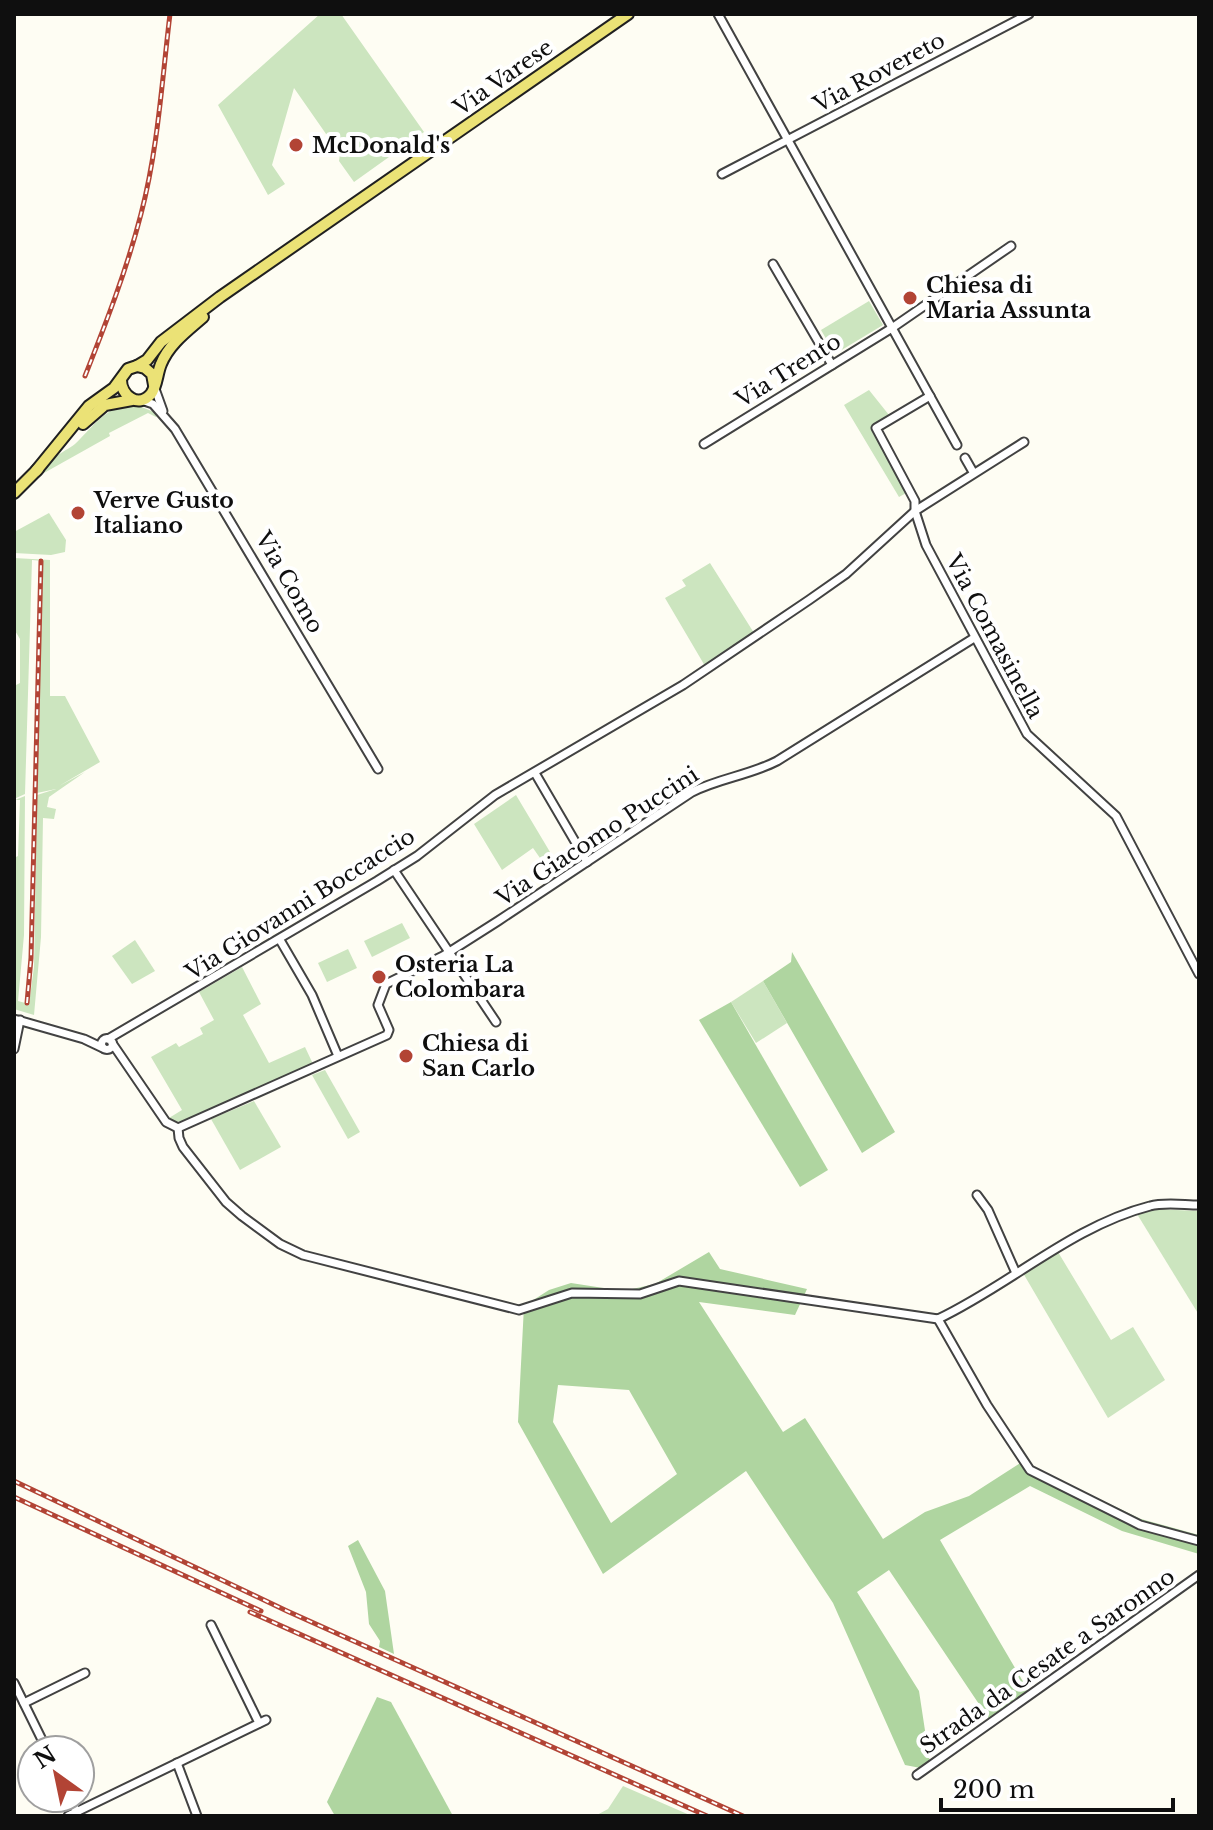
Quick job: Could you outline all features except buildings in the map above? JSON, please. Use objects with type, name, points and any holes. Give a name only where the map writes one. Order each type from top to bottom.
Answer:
[{"type":"main road","name":"Via Varese","points":[[137,366],[147,360],[161,342],[244,281],[628,14]]},
{"type":"main road","name":"Via Varese","points":[[154,386],[160,366],[173,344],[244,281]]},
{"type":"main road","points":[[14,493],[105,405],[147,397],[154,386],[152,374],[137,366],[128,369],[110,392],[89,406],[36,471]]},
{"type":"main road","points":[[121,380],[123,392],[134,400]]},
{"type":"street","points":[[718,14],[957,445]]},
{"type":"street","name":"Via Rovereto","points":[[722,174],[1029,14]]},
{"type":"street","name":"Via Trento","points":[[704,444],[892,328],[1011,246]]},
{"type":"street","points":[[773,264],[832,365]]},
{"type":"street","name":"Via Como","points":[[154,386],[166,417]]},
{"type":"street","name":"Via Comasinella","points":[[930,396],[876,428],[915,501],[915,511],[926,545],[1027,734],[1116,816],[1199,974]]},
{"type":"street","name":"Via Como","points":[[134,400],[153,404],[166,417],[209,482],[378,769]]},
{"type":"street","name":"Via Giovanni Boccaccio","points":[[108,1044],[119,1032],[280,940],[417,856],[486,802],[683,685],[846,574],[915,511],[1024,442]]},
{"type":"street","points":[[965,458],[973,472]]},
{"type":"street","name":"Via Giacomo Puccini","points":[[338,1056],[388,1034],[378,1005],[386,984],[498,921],[692,792],[777,761],[974,638]]},
{"type":"street","points":[[535,773],[587,862]]},
{"type":"street","points":[[394,870],[496,1022]]},
{"type":"street","points":[[178,1128],[338,1056],[312,995],[280,940]]},
{"type":"street","points":[[14,1049],[17,1020],[108,1044],[166,1122],[178,1128]]},
{"type":"street","points":[[178,1128],[180,1142],[226,1202],[262,1232],[303,1255],[447,1290],[513,1310],[572,1293],[640,1294],[679,1281],[938,1319],[1116,1218],[1152,1205],[1199,1205]]},
{"type":"street","points":[[977,1195],[988,1210],[1016,1273]]},
{"type":"street","name":"Strada da Cesate a Saronno","points":[[938,1319],[987,1405],[1030,1470],[1140,1525],[1199,1541]]},
{"type":"street","name":"Strada da Cesate a Saronno","points":[[917,1775],[1199,1575]]},
{"type":"street","points":[[96,1802],[262,1722],[211,1625]]},
{"type":"street","points":[[24,1703],[85,1673]]},
{"type":"street","points":[[14,1683],[39,1734]]},
{"type":"street","points":[[177,1763],[197,1816]]},
{"type":"green space","points":[[320,14],[341,14],[424,132],[354,182],[339,161],[340,154],[294,88],[272,165],[285,184],[268,195],[218,105]]},
{"type":"green space","points":[[869,301],[883,325],[835,354],[821,330]]},
{"type":"green space","points":[[869,390],[889,415],[873,425],[908,492],[899,497],[844,405]]},
{"type":"green space","points":[[125,405],[139,406],[159,414],[156,417],[148,413],[109,433],[110,436],[44,473],[53,459],[75,444],[103,416]]},
{"type":"green space","points":[[49,513],[66,540],[65,552],[51,555],[14,553],[14,532]]},
{"type":"green space","points":[[14,558],[50,560],[50,696],[65,696],[100,762],[59,786],[85,772],[49,797],[47,807],[56,809],[54,819],[43,818],[41,937],[34,1015],[14,1009],[14,858],[18,856],[20,800],[15,800],[25,796],[24,935],[18,1001],[29,1004],[34,967],[37,795],[56,789],[37,793],[43,561],[32,560],[25,794],[14,799],[14,686],[20,683],[20,639],[14,629]]},
{"type":"green space","points":[[710,563],[754,633],[705,666],[665,598],[686,586],[682,580]]},
{"type":"green space","points":[[516,795],[550,852],[540,858],[533,848],[502,870],[474,824]]},
{"type":"green space","points":[[402,923],[410,938],[372,957],[364,941]]},
{"type":"green space","points":[[135,940],[155,971],[132,984],[112,956]]},
{"type":"green space","points":[[348,949],[357,968],[327,982],[318,963]]},
{"type":"green space","points":[[792,952],[895,1132],[862,1153],[763,981],[791,962]]},
{"type":"green space","points":[[242,967],[261,1004],[243,1015],[269,1063],[305,1047],[313,1064],[175,1122],[169,1118],[182,1110],[151,1057],[176,1043],[179,1047],[203,1034],[200,1028],[214,1020],[199,992]]},
{"type":"green space","points":[[763,981],[787,1023],[756,1043],[731,1002]]},
{"type":"green space","points":[[731,1002],[828,1170],[800,1187],[699,1020]]},
{"type":"green space","points":[[325,1070],[360,1132],[348,1139],[312,1075]]},
{"type":"green space","points":[[254,1101],[281,1147],[240,1170],[211,1119]]},
{"type":"green space","points":[[1153,1209],[1199,1211],[1199,1315],[1137,1214]]},
{"type":"green space","points":[[709,1252],[720,1269],[807,1289],[795,1315],[699,1302],[783,1432],[805,1418],[883,1539],[925,1512],[969,1496],[1022,1462],[1141,1519],[1199,1535],[1199,1554],[1122,1531],[1030,1486],[940,1540],[1028,1690],[989,1719],[889,1570],[857,1592],[919,1691],[931,1770],[905,1765],[833,1603],[746,1471],[603,1574],[518,1422],[524,1306],[549,1290],[571,1283],[623,1291],[655,1284]],"holes":[[[558,1385],[629,1390],[677,1474],[611,1523],[553,1422]]]},
{"type":"green space","points":[[1058,1252],[1111,1340],[1133,1327],[1165,1380],[1108,1418],[1023,1273]]},
{"type":"green space","points":[[358,1540],[385,1591],[394,1654],[379,1647],[380,1641],[369,1624],[366,1592],[348,1546]]},
{"type":"green space","points":[[377,1697],[391,1702],[453,1816],[335,1816],[327,1802]]},
{"type":"green space","points":[[623,1786],[692,1816],[595,1816],[608,1809]]},
{"type":"railway","points":[[85,376],[123,275],[147,189],[170,14]]},
{"type":"railway","points":[[27,1003],[31,958],[41,561]]},
{"type":"railway","points":[[14,1481],[287,1611],[743,1816]]},
{"type":"railway","points":[[14,1497],[261,1611]]},
{"type":"railway","points":[[250,1612],[707,1816]]},
{"type":"place","name":"McDonald's","points":[[296,145]]},
{"type":"place","name":"Chiesa di Maria Assunta","points":[[910,298]]},
{"type":"place","name":"Verve Gusto Italiano","points":[[78,513]]},
{"type":"place","name":"Osteria La Colombara","points":[[379,977]]},
{"type":"place","name":"Chiesa di San Carlo","points":[[406,1056]]}]
